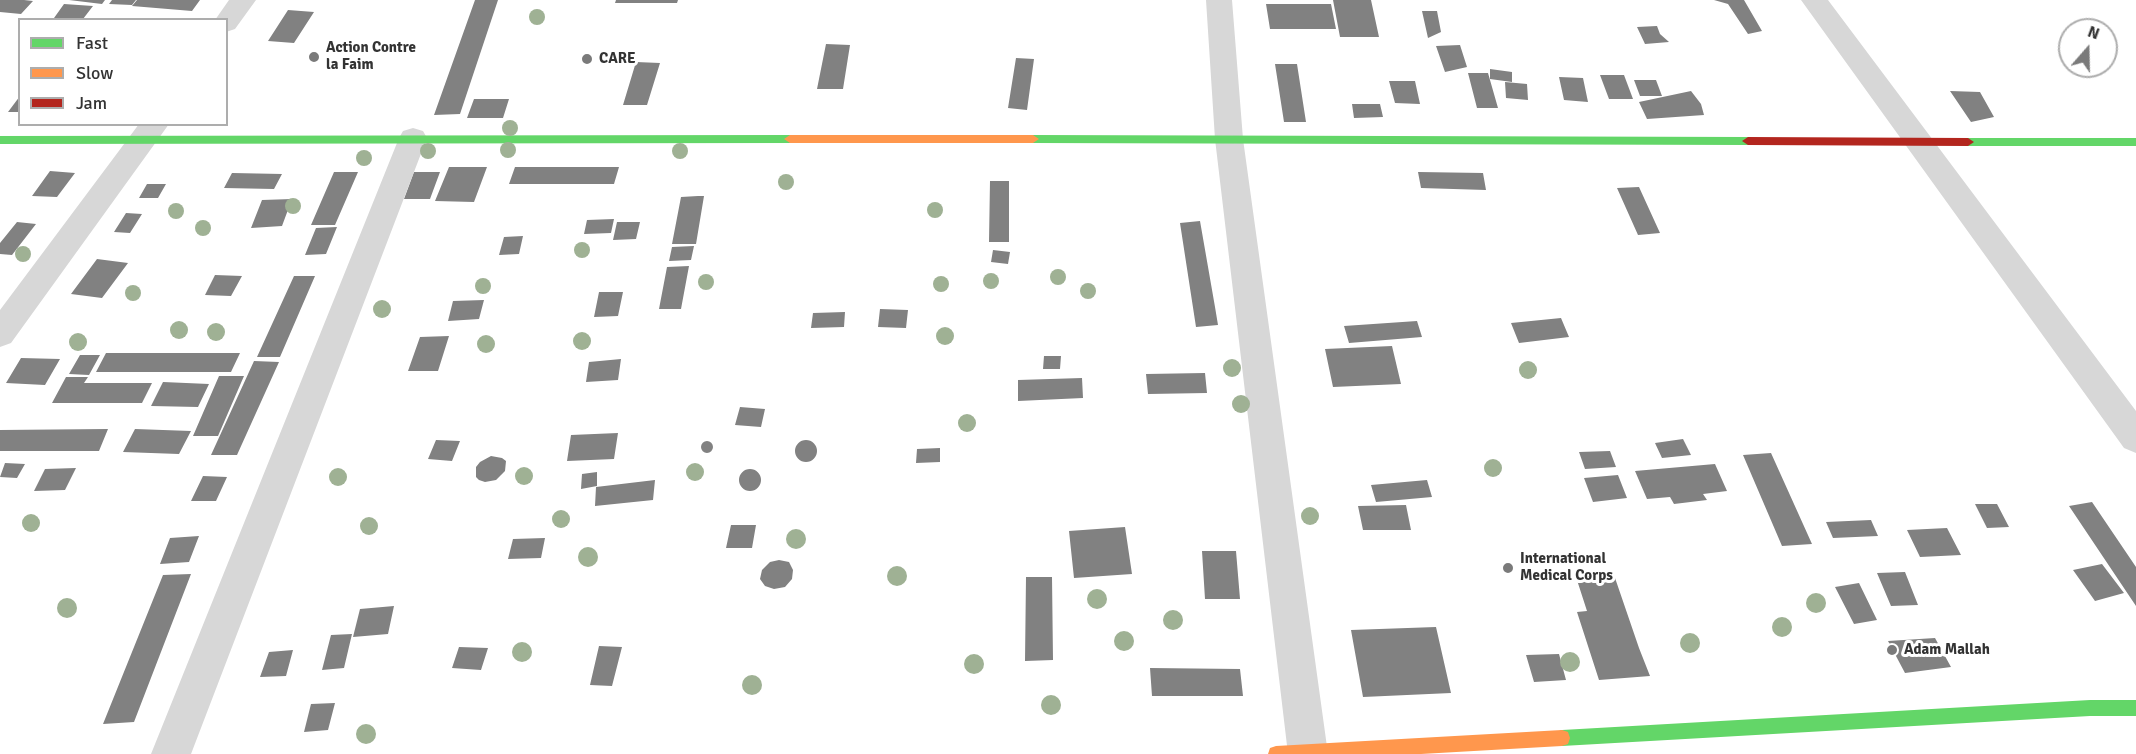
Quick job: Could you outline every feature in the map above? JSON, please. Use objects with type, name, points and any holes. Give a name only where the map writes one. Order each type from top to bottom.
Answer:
[{"type":"street","points":[[228,20],[243,0]]},
{"type":"street","points":[[1219,0],[1230,140],[1297,754],[2079,709],[2136,708]]},
{"type":"street","points":[[1814,0],[2136,438]]},
{"type":"street","points":[[0,140],[150,132],[413,138],[2136,142]]},
{"type":"street","points":[[0,334],[150,132]]},
{"type":"street","points":[[171,754],[413,138]]},
{"type":"building","points":[[0,0],[33,1],[21,14],[0,12]]},
{"type":"building","points":[[69,0],[105,0],[102,4]]},
{"type":"building","points":[[112,0],[136,0],[132,5],[109,4]]},
{"type":"building","points":[[137,0],[200,0],[192,11],[132,6]]},
{"type":"building","points":[[475,0],[498,0],[460,114],[434,115]]},
{"type":"building","points":[[616,0],[678,0],[677,3],[615,3]]},
{"type":"building","points":[[1333,0],[1371,0],[1379,37],[1340,37]]},
{"type":"building","points":[[1714,0],[1744,0],[1762,31],[1748,34],[1728,4]]},
{"type":"building","points":[[64,4],[93,6],[84,18],[54,18]]},
{"type":"building","points":[[1266,4],[1331,4],[1336,29],[1270,29]]},
{"type":"building","points":[[288,10],[314,12],[294,43],[268,41]]},
{"type":"building","points":[[1422,11],[1437,11],[1441,32],[1428,38]]},
{"type":"building","points":[[1657,26],[1660,34],[1669,42],[1645,44],[1637,27]]},
{"type":"building","points":[[826,44],[850,45],[843,89],[817,89]]},
{"type":"building","points":[[1460,45],[1467,67],[1445,72],[1436,46]]},
{"type":"building","points":[[1016,58],[1034,59],[1027,110],[1008,108]]},
{"type":"building","points":[[636,62],[660,63],[647,105],[623,105]]},
{"type":"building","points":[[1275,64],[1297,64],[1306,122],[1284,122]]},
{"type":"building","points":[[1490,69],[1512,72],[1512,82],[1490,79]]},
{"type":"building","points":[[1468,73],[1488,73],[1498,108],[1477,108]]},
{"type":"building","points":[[1600,75],[1624,75],[1633,99],[1609,99]]},
{"type":"building","points":[[1559,77],[1583,78],[1588,102],[1564,100]]},
{"type":"building","points":[[1634,80],[1656,80],[1662,96],[1640,96]]},
{"type":"building","points":[[1389,81],[1415,81],[1420,104],[1395,103]]},
{"type":"building","points":[[1505,82],[1527,84],[1528,100],[1506,98]]},
{"type":"building","points":[[1691,91],[1701,104],[1704,115],[1647,119],[1639,102]]},
{"type":"building","points":[[1950,91],[1980,92],[1994,117],[1971,122]]},
{"type":"building","points":[[18,99],[18,112],[8,112]]},
{"type":"building","points":[[474,99],[509,99],[503,118],[467,118]]},
{"type":"building","points":[[1352,104],[1380,104],[1383,117],[1354,118]]},
{"type":"building","points":[[449,167],[487,167],[474,202],[435,201]]},
{"type":"building","points":[[515,167],[619,167],[614,184],[509,184]]},
{"type":"building","points":[[50,171],[75,173],[57,197],[32,196]]},
{"type":"building","points":[[334,172],[358,172],[335,225],[311,225]]},
{"type":"building","points":[[414,172],[440,172],[430,199],[404,199]]},
{"type":"building","points":[[1418,172],[1483,173],[1486,190],[1421,188]]},
{"type":"building","points":[[232,173],[282,174],[274,189],[224,188]]},
{"type":"building","points":[[990,181],[1009,181],[1009,242],[989,242]]},
{"type":"building","points":[[147,184],[166,184],[158,198],[139,198]]},
{"type":"building","points":[[1639,187],[1660,233],[1638,235],[1617,188]]},
{"type":"building","points":[[704,196],[696,244],[672,244],[681,197]]},
{"type":"building","points":[[292,199],[282,226],[251,228],[262,200]]},
{"type":"building","points":[[126,213],[142,214],[130,233],[114,232]]},
{"type":"building","points":[[614,219],[611,233],[584,234],[587,220]]},
{"type":"building","points":[[1200,221],[1218,325],[1196,327],[1180,223]]},
{"type":"building","points":[[17,222],[36,224],[12,255],[0,254],[0,243]]},
{"type":"building","points":[[617,222],[640,222],[636,239],[613,240]]},
{"type":"building","points":[[337,227],[326,254],[305,255],[316,228]]},
{"type":"building","points":[[523,236],[519,254],[499,255],[504,237]]},
{"type":"building","points":[[694,246],[691,260],[669,261],[672,247]]},
{"type":"building","points":[[993,250],[1010,252],[1008,264],[991,262]]},
{"type":"building","points":[[97,259],[128,263],[102,298],[71,294]]},
{"type":"building","points":[[689,266],[681,309],[659,309],[667,267]]},
{"type":"building","points":[[215,275],[242,276],[231,296],[205,295]]},
{"type":"building","points":[[294,276],[315,276],[280,357],[257,357]]},
{"type":"building","points":[[599,292],[623,292],[618,316],[594,317]]},
{"type":"building","points":[[484,300],[479,319],[448,321],[453,301]]},
{"type":"building","points":[[880,309],[908,310],[906,328],[878,327]]},
{"type":"building","points":[[845,312],[844,327],[811,328],[813,313]]},
{"type":"building","points":[[1561,318],[1569,337],[1519,343],[1511,323]]},
{"type":"building","points":[[1417,321],[1422,337],[1349,343],[1344,326]]},
{"type":"building","points":[[449,336],[438,371],[408,371],[420,337]]},
{"type":"building","points":[[1392,346],[1401,384],[1333,387],[1325,349]]},
{"type":"building","points":[[106,353],[240,353],[231,372],[96,372]]},
{"type":"building","points":[[80,355],[100,355],[89,375],[69,374]]},
{"type":"building","points":[[1044,356],[1061,356],[1060,369],[1043,369]]},
{"type":"building","points":[[21,358],[60,359],[45,385],[6,383]]},
{"type":"building","points":[[621,359],[618,380],[586,382],[589,362]]},
{"type":"building","points":[[254,361],[279,362],[237,455],[211,455]]},
{"type":"building","points":[[1205,373],[1207,393],[1148,394],[1146,374]]},
{"type":"building","points":[[219,376],[244,376],[218,436],[193,436]]},
{"type":"building","points":[[66,377],[88,377],[84,383],[152,383],[142,403],[52,403]]},
{"type":"building","points":[[1082,378],[1083,398],[1018,401],[1018,380]]},
{"type":"building","points":[[163,382],[209,384],[198,407],[151,406]]},
{"type":"building","points":[[740,407],[765,409],[761,427],[735,425]]},
{"type":"building","points":[[108,429],[99,451],[0,451],[0,430]]},
{"type":"building","points":[[135,429],[191,431],[179,454],[123,452]]},
{"type":"building","points":[[618,433],[614,459],[567,461],[571,435]]},
{"type":"building","points":[[1683,439],[1691,455],[1662,458],[1655,443]]},
{"type":"building","points":[[436,440],[460,441],[452,461],[428,459]]},
{"type":"building","points":[[802,440],[810,440],[817,447],[817,455],[810,462],[802,462],[795,455],[795,447]]},
{"type":"building","points":[[709,441],[712,442],[712,452],[705,453],[702,452],[701,445],[702,442]]},
{"type":"building","points":[[940,448],[940,462],[916,463],[917,449]]},
{"type":"building","points":[[1610,451],[1616,467],[1585,469],[1579,452]]},
{"type":"building","points":[[1771,453],[1812,544],[1782,546],[1743,455]]},
{"type":"building","points":[[491,456],[506,461],[505,471],[496,480],[485,482],[479,480],[476,477],[476,467]]},
{"type":"building","points":[[5,463],[25,464],[17,478],[0,477]]},
{"type":"building","points":[[1715,464],[1727,491],[1703,494],[1707,500],[1674,504],[1670,497],[1647,499],[1635,471]]},
{"type":"building","points":[[76,468],[65,490],[34,491],[45,469]]},
{"type":"building","points":[[750,469],[758,472],[761,480],[758,488],[750,491],[742,488],[739,480],[742,472]]},
{"type":"building","points":[[597,472],[597,486],[581,489],[582,474]]},
{"type":"building","points":[[1618,475],[1627,498],[1593,502],[1584,478]]},
{"type":"building","points":[[203,476],[227,477],[216,501],[191,501]]},
{"type":"building","points":[[655,480],[653,500],[595,506],[596,487]]},
{"type":"building","points":[[1427,480],[1432,497],[1376,502],[1371,485]]},
{"type":"building","points":[[2092,502],[2136,567],[2136,606],[2069,506]]},
{"type":"building","points":[[1975,504],[1997,504],[2009,527],[1987,528]]},
{"type":"building","points":[[1406,505],[1411,530],[1363,530],[1358,506]]},
{"type":"building","points":[[1871,520],[1878,536],[1833,538],[1826,522]]},
{"type":"building","points":[[731,525],[756,525],[752,548],[726,548]]},
{"type":"building","points":[[1125,527],[1132,574],[1074,578],[1069,531]]},
{"type":"building","points":[[1947,528],[1961,555],[1920,557],[1907,530]]},
{"type":"building","points":[[199,536],[189,562],[160,564],[170,538]]},
{"type":"building","points":[[545,538],[541,558],[508,559],[513,539]]},
{"type":"building","points":[[1202,551],[1236,551],[1240,599],[1205,599]]},
{"type":"building","points":[[779,560],[789,562],[793,570],[792,579],[785,587],[774,589],[765,586],[760,579],[762,570],[770,562]]},
{"type":"building","points":[[2102,564],[2124,593],[2095,601],[2073,570]]},
{"type":"building","points":[[1905,572],[1918,605],[1891,606],[1877,573]]},
{"type":"building","points":[[191,574],[134,722],[103,724],[163,575]]},
{"type":"building","points":[[1614,575],[1650,676],[1599,680],[1577,612],[1587,611],[1576,577]]},
{"type":"building","points":[[1026,577],[1052,577],[1053,660],[1025,661]]},
{"type":"building","points":[[1859,583],[1877,620],[1854,624],[1835,587]]},
{"type":"building","points":[[394,606],[388,634],[353,637],[360,609]]},
{"type":"building","points":[[1436,627],[1451,693],[1363,697],[1351,630]]},
{"type":"building","points":[[352,634],[344,668],[322,670],[331,635]]},
{"type":"building","points":[[1935,638],[1951,667],[1905,673],[1888,641]]},
{"type":"building","points":[[599,646],[622,647],[612,686],[590,685]]},
{"type":"building","points":[[459,647],[488,648],[481,670],[452,668]]},
{"type":"building","points":[[293,650],[286,676],[260,677],[269,652]]},
{"type":"building","points":[[1559,654],[1566,680],[1534,682],[1526,655]]},
{"type":"building","points":[[1150,668],[1240,669],[1243,696],[1152,696]]},
{"type":"building","points":[[335,703],[328,730],[304,732],[311,704]]},
{"type":"traffic: fast","points":[[0,140],[790,139]]},
{"type":"traffic: fast","points":[[1033,139],[1748,141]]},
{"type":"traffic: fast","points":[[1968,142],[2136,142]]},
{"type":"traffic: fast","points":[[1562,738],[2090,708],[2136,708]]},
{"type":"traffic: slow","points":[[790,139],[1033,139]]},
{"type":"traffic: slow","points":[[1276,754],[1562,738]]},
{"type":"traffic: jam","points":[[1748,141],[1968,142]]},
{"type":"place","name":"Action Contre la Faim","points":[[314,57]]},
{"type":"place","name":"CARE","points":[[587,59]]},
{"type":"place","name":"International Medical Corps","points":[[1508,568]]},
{"type":"place","name":"Adam Mallah","points":[[1892,650]]}]
